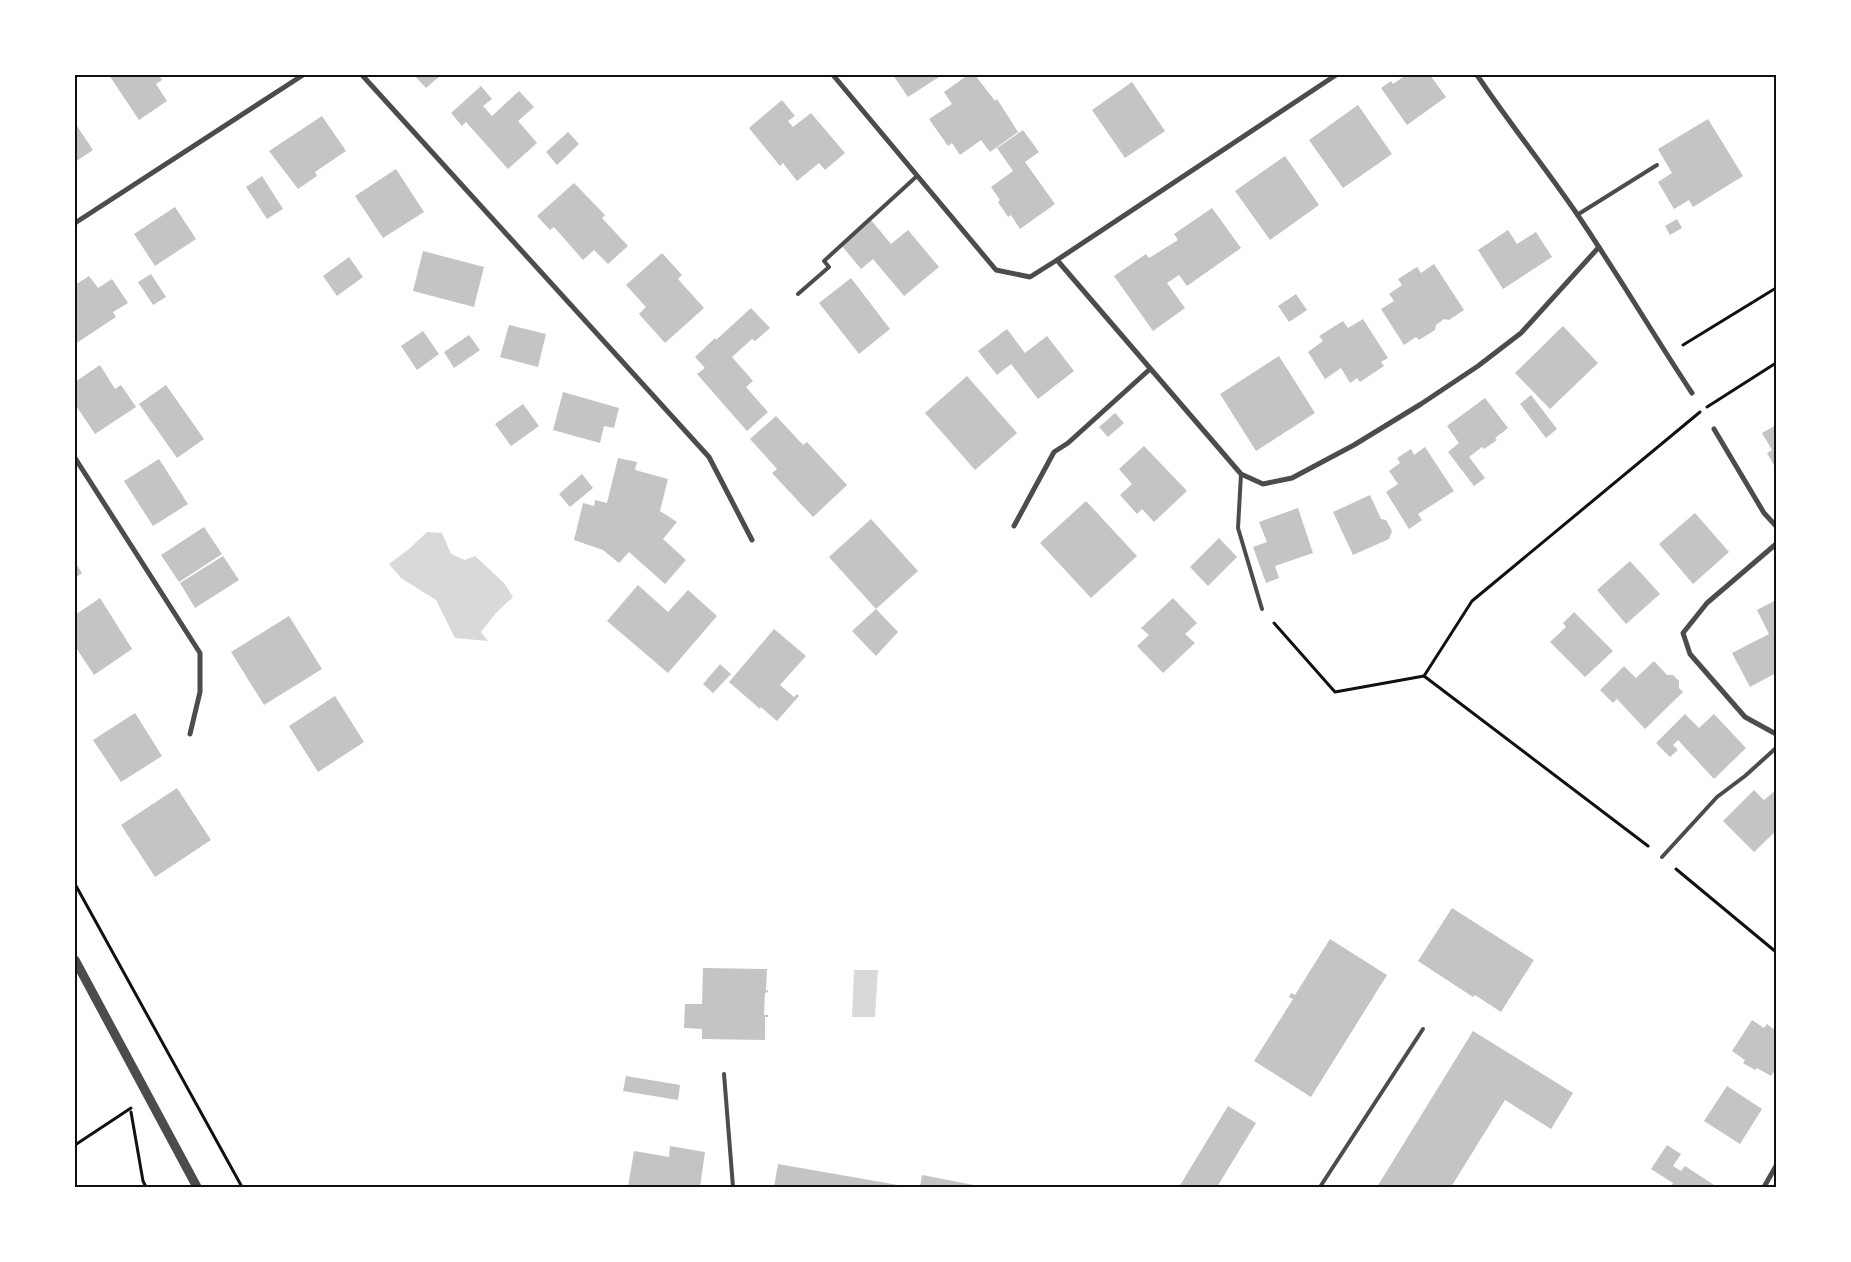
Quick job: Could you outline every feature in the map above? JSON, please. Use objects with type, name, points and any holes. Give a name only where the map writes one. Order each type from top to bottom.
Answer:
[{"type":"street","points":[[75,223],[303,75]]},
{"type":"street","points":[[362,75],[709,457],[752,540]]},
{"type":"street","points":[[832,75],[996,270],[1030,278],[1336,75]]},
{"type":"street","points":[[1477,75],[1599,247],[1692,393]]},
{"type":"street","points":[[1058,260],[1241,474],[1263,484],[1292,478],[1354,446],[1478,366],[1521,333],[1599,247]]},
{"type":"street","points":[[1014,526],[1054,452],[1068,443],[1150,369]]},
{"type":"street","points":[[1714,429],[1764,513],[1776,526]]},
{"type":"street","points":[[75,458],[200,653],[200,692],[190,734]]},
{"type":"street","points":[[1776,544],[1707,603],[1683,633],[1690,654],[1745,717],[1776,734]]},
{"type":"street","points":[[75,960],[197,1187]]},
{"type":"street","points":[[1764,1187],[1776,1166]]},
{"type":"lane","points":[[1577,215],[1657,165]]},
{"type":"lane","points":[[798,294],[829,267],[824,261],[917,176]]},
{"type":"lane","points":[[1241,474],[1238,528],[1262,609]]},
{"type":"lane","points":[[1662,857],[1717,796],[1744,776],[1776,748]]},
{"type":"lane","points":[[1320,1187],[1423,1029]]},
{"type":"lane","points":[[724,1074],[733,1187]]},
{"type":"path","points":[[1667,355],[1776,288]]},
{"type":"path","points":[[1262,609],[1335,692],[1424,676],[1472,601],[1703,409],[1776,363]]},
{"type":"path","points":[[1424,676],[1662,857],[1776,952]]},
{"type":"path","points":[[75,884],[242,1187]]},
{"type":"path","points":[[75,1145],[130,1109],[142,1181],[146,1187]]},
{"type":"shaded area","points":[[427,532],[442,533],[451,554],[465,560],[475,556],[504,583],[513,597],[496,613],[481,632],[488,641],[455,638],[436,600],[401,578],[389,564]]},
{"type":"shaded area","points":[[854,970],[878,970],[875,1017],[852,1017]]},
{"type":"building","points":[[109,75],[159,75],[162,80],[156,84],[167,101],[139,120]]},
{"type":"building","points":[[414,75],[441,75],[426,88]]},
{"type":"building","points":[[893,75],[942,75],[908,97]]},
{"type":"building","points":[[968,75],[975,75],[995,101],[997,99],[1018,132],[990,152],[981,140],[960,155],[952,143],[948,146],[929,119],[952,104],[944,92]]},
{"type":"building","points":[[1406,75],[1430,75],[1446,97],[1407,125],[1381,88],[1391,81],[1393,84]]},
{"type":"building","points":[[1132,82],[1165,131],[1125,158],[1092,110]]},
{"type":"building","points":[[481,86],[492,99],[483,106],[492,116],[519,91],[534,107],[518,121],[537,143],[508,169],[466,122],[462,126],[451,113]]},
{"type":"building","points":[[782,100],[795,116],[788,121],[793,127],[811,113],[845,153],[825,170],[819,163],[797,181],[783,163],[780,166],[749,128]]},
{"type":"building","points":[[1358,105],[1392,154],[1343,188],[1309,140]]},
{"type":"building","points":[[322,116],[346,151],[315,172],[317,176],[298,189],[269,151]]},
{"type":"building","points":[[1708,119],[1743,176],[1693,207],[1689,200],[1674,209],[1658,182],[1672,173],[1658,149]]},
{"type":"building","points":[[75,123],[93,150],[75,162]]},
{"type":"building","points":[[1023,130],[1039,152],[1025,162],[1055,204],[1020,229],[1011,215],[1008,217],[991,187],[1013,171],[997,148]]},
{"type":"building","points":[[568,132],[579,144],[557,165],[546,152]]},
{"type":"building","points":[[1285,156],[1319,205],[1270,240],[1235,191]]},
{"type":"building","points":[[396,169],[424,212],[383,238],[355,196]]},
{"type":"building","points":[[262,176],[283,209],[267,219],[246,187]]},
{"type":"building","points":[[574,183],[605,215],[602,218],[628,246],[608,264],[594,250],[583,260],[554,227],[550,230],[537,216]]},
{"type":"building","points":[[175,207],[196,239],[155,266],[134,234]]},
{"type":"building","points":[[1212,208],[1241,248],[1187,286],[1179,275],[1167,283],[1185,308],[1153,331],[1114,276],[1146,254],[1149,258],[1178,240],[1174,234]]},
{"type":"building","points":[[1677,219],[1682,228],[1670,235],[1665,226]]},
{"type":"building","points":[[871,220],[891,244],[908,230],[939,267],[904,296],[873,259],[861,269],[842,246]]},
{"type":"building","points":[[1508,230],[1517,244],[1536,232],[1552,257],[1503,289],[1478,250]]},
{"type":"building","points":[[423,251],[484,267],[474,307],[413,291]]},
{"type":"building","points":[[662,253],[682,275],[678,279],[704,308],[665,343],[639,314],[646,307],[626,285]]},
{"type":"building","points":[[349,257],[363,277],[337,296],[323,276]]},
{"type":"building","points":[[1434,264],[1464,310],[1449,320],[1444,319],[1436,325],[1435,330],[1419,340],[1416,337],[1404,345],[1381,309],[1394,301],[1389,294],[1402,285],[1398,279],[1417,267],[1421,273]]},
{"type":"building","points":[[151,274],[166,297],[153,305],[138,282]]},
{"type":"building","points":[[89,276],[98,288],[112,279],[128,303],[113,312],[116,317],[75,344],[75,285]]},
{"type":"building","points":[[851,278],[890,329],[859,354],[819,303]]},
{"type":"building","points":[[1296,294],[1307,310],[1289,322],[1278,306]]},
{"type":"building","points":[[751,308],[770,328],[755,341],[752,339],[732,357],[753,381],[746,387],[768,412],[747,431],[697,374],[705,368],[695,357]]},
{"type":"building","points":[[1363,319],[1388,358],[1381,362],[1384,366],[1360,382],[1357,378],[1350,383],[1341,368],[1325,379],[1308,352],[1323,341],[1319,336],[1343,321],[1348,328]]},
{"type":"building","points":[[509,325],[546,334],[538,367],[500,357]]},
{"type":"building","points":[[1563,326],[1598,363],[1550,409],[1515,373]]},
{"type":"building","points":[[1007,329],[1025,353],[1047,336],[1074,371],[1038,399],[1011,364],[997,375],[978,351]]},
{"type":"building","points":[[423,331],[439,354],[417,370],[401,346]]},
{"type":"building","points":[[469,335],[480,350],[454,368],[444,352]]},
{"type":"building","points":[[1279,356],[1315,413],[1256,451],[1220,394]]},
{"type":"building","points":[[100,365],[115,389],[121,385],[136,407],[95,434],[75,404],[75,382]]},
{"type":"building","points":[[967,376],[1017,433],[975,470],[925,413]]},
{"type":"building","points":[[166,385],[204,439],[177,458],[139,404]]},
{"type":"building","points":[[563,392],[619,408],[614,428],[604,426],[600,443],[553,430]]},
{"type":"building","points":[[1531,395],[1557,429],[1546,438],[1520,404]]},
{"type":"building","points":[[1485,398],[1508,428],[1495,438],[1497,440],[1484,449],[1482,447],[1469,457],[1485,478],[1474,486],[1448,452],[1459,443],[1447,426]]},
{"type":"building","points":[[523,404],[539,426],[511,446],[495,424]]},
{"type":"building","points":[[1115,413],[1124,423],[1108,437],[1099,427]]},
{"type":"building","points":[[776,416],[803,445],[807,442],[847,485],[813,517],[772,473],[777,469],[750,439]]},
{"type":"building","points":[[1776,425],[1776,469],[1767,453],[1772,450],[1762,433]]},
{"type":"building","points":[[1144,446],[1187,491],[1154,522],[1142,509],[1137,514],[1120,495],[1132,484],[1119,469]]},
{"type":"building","points":[[1425,447],[1454,491],[1418,514],[1422,520],[1409,529],[1386,492],[1398,484],[1389,471],[1400,463],[1397,458],[1411,449],[1414,455]]},
{"type":"building","points":[[618,458],[637,462],[635,470],[668,479],[660,511],[677,522],[663,539],[686,560],[665,584],[629,552],[619,563],[603,550],[574,540],[583,503],[594,506],[595,500],[607,503]]},
{"type":"building","points":[[159,459],[188,504],[153,526],[124,481]]},
{"type":"building","points":[[582,474],[593,488],[570,507],[559,494]]},
{"type":"building","points":[[1370,495],[1381,519],[1386,520],[1392,531],[1389,539],[1353,555],[1333,512]]},
{"type":"building","points":[[1086,501],[1137,556],[1091,598],[1040,543]]},
{"type":"building","points":[[1298,508],[1313,553],[1275,566],[1279,578],[1266,583],[1253,547],[1267,542],[1259,522]]},
{"type":"building","points":[[1695,513],[1729,552],[1693,584],[1659,544]]},
{"type":"building","points":[[871,519],[918,571],[876,609],[829,557]]},
{"type":"building","points":[[204,527],[222,554],[179,582],[161,555]]},
{"type":"building","points":[[1219,538],[1237,557],[1208,586],[1190,567]]},
{"type":"building","points":[[223,556],[239,580],[195,608],[180,583]]},
{"type":"building","points":[[1630,561],[1660,594],[1626,624],[1597,590]]},
{"type":"building","points":[[75,562],[82,573],[75,578]]},
{"type":"building","points":[[638,585],[668,612],[688,590],[717,616],[668,673],[607,621]]},
{"type":"building","points":[[100,598],[132,649],[94,675],[75,646],[75,615]]},
{"type":"building","points":[[1173,598],[1197,623],[1185,634],[1195,643],[1163,673],[1137,646],[1149,635],[1141,628]]},
{"type":"building","points":[[1776,600],[1776,673],[1750,687],[1732,653],[1769,634],[1757,610]]},
{"type":"building","points":[[876,609],[898,632],[876,656],[852,631]]},
{"type":"building","points":[[1574,612],[1613,651],[1585,677],[1550,642],[1566,627],[1563,623]]},
{"type":"building","points":[[289,616],[322,669],[264,705],[231,652]]},
{"type":"building","points":[[774,629],[806,656],[780,685],[794,697],[797,694],[799,696],[777,721],[729,682]]},
{"type":"building","points":[[1654,661],[1667,675],[1673,675],[1679,681],[1679,688],[1683,692],[1645,729],[1617,699],[1613,703],[1600,690],[1624,666],[1636,678]]},
{"type":"building","points":[[720,664],[731,674],[713,693],[703,684]]},
{"type":"building","points":[[335,696],[364,742],[318,772],[289,726]]},
{"type":"building","points":[[135,713],[162,756],[121,782],[93,740]]},
{"type":"building","points":[[1685,714],[1699,728],[1714,714],[1746,748],[1714,779],[1678,740],[1673,745],[1678,750],[1670,757],[1656,743]]},
{"type":"building","points":[[177,788],[211,840],[155,877],[121,825]]},
{"type":"building","points":[[1754,790],[1764,800],[1776,790],[1776,831],[1754,852],[1723,821]]},
{"type":"building","points":[[1452,908],[1534,960],[1501,1012],[1475,995],[1473,997],[1418,961]]},
{"type":"building","points":[[1330,939],[1387,975],[1311,1097],[1254,1061],[1293,999],[1289,997],[1291,993],[1295,995]]},
{"type":"building","points":[[703,968],[767,969],[766,991],[768,990],[768,992],[765,993],[764,1015],[768,1015],[768,1017],[765,1017],[765,1040],[702,1039],[702,1029],[684,1028],[685,1004],[702,1004]]},
{"type":"building","points":[[1752,1020],[1764,1028],[1767,1024],[1776,1031],[1776,1068],[1771,1076],[1743,1063],[1745,1060],[1732,1051]]},
{"type":"building","points":[[1473,1031],[1573,1093],[1551,1129],[1505,1100],[1451,1187],[1377,1187]]},
{"type":"building","points":[[626,1076],[680,1085],[678,1100],[623,1091]]},
{"type":"building","points":[[1727,1086],[1762,1109],[1740,1144],[1704,1121]]},
{"type":"building","points":[[1228,1106],[1256,1123],[1217,1187],[1179,1187]]},
{"type":"building","points":[[1667,1145],[1681,1154],[1673,1166],[1681,1171],[1685,1166],[1717,1187],[1671,1187],[1673,1183],[1651,1169]]},
{"type":"building","points":[[670,1146],[705,1152],[700,1187],[628,1187],[634,1151],[669,1157]]},
{"type":"building","points":[[778,1164],[904,1186],[904,1187],[774,1187]]},
{"type":"building","points":[[922,1175],[979,1186],[979,1187],[920,1187]]}]
